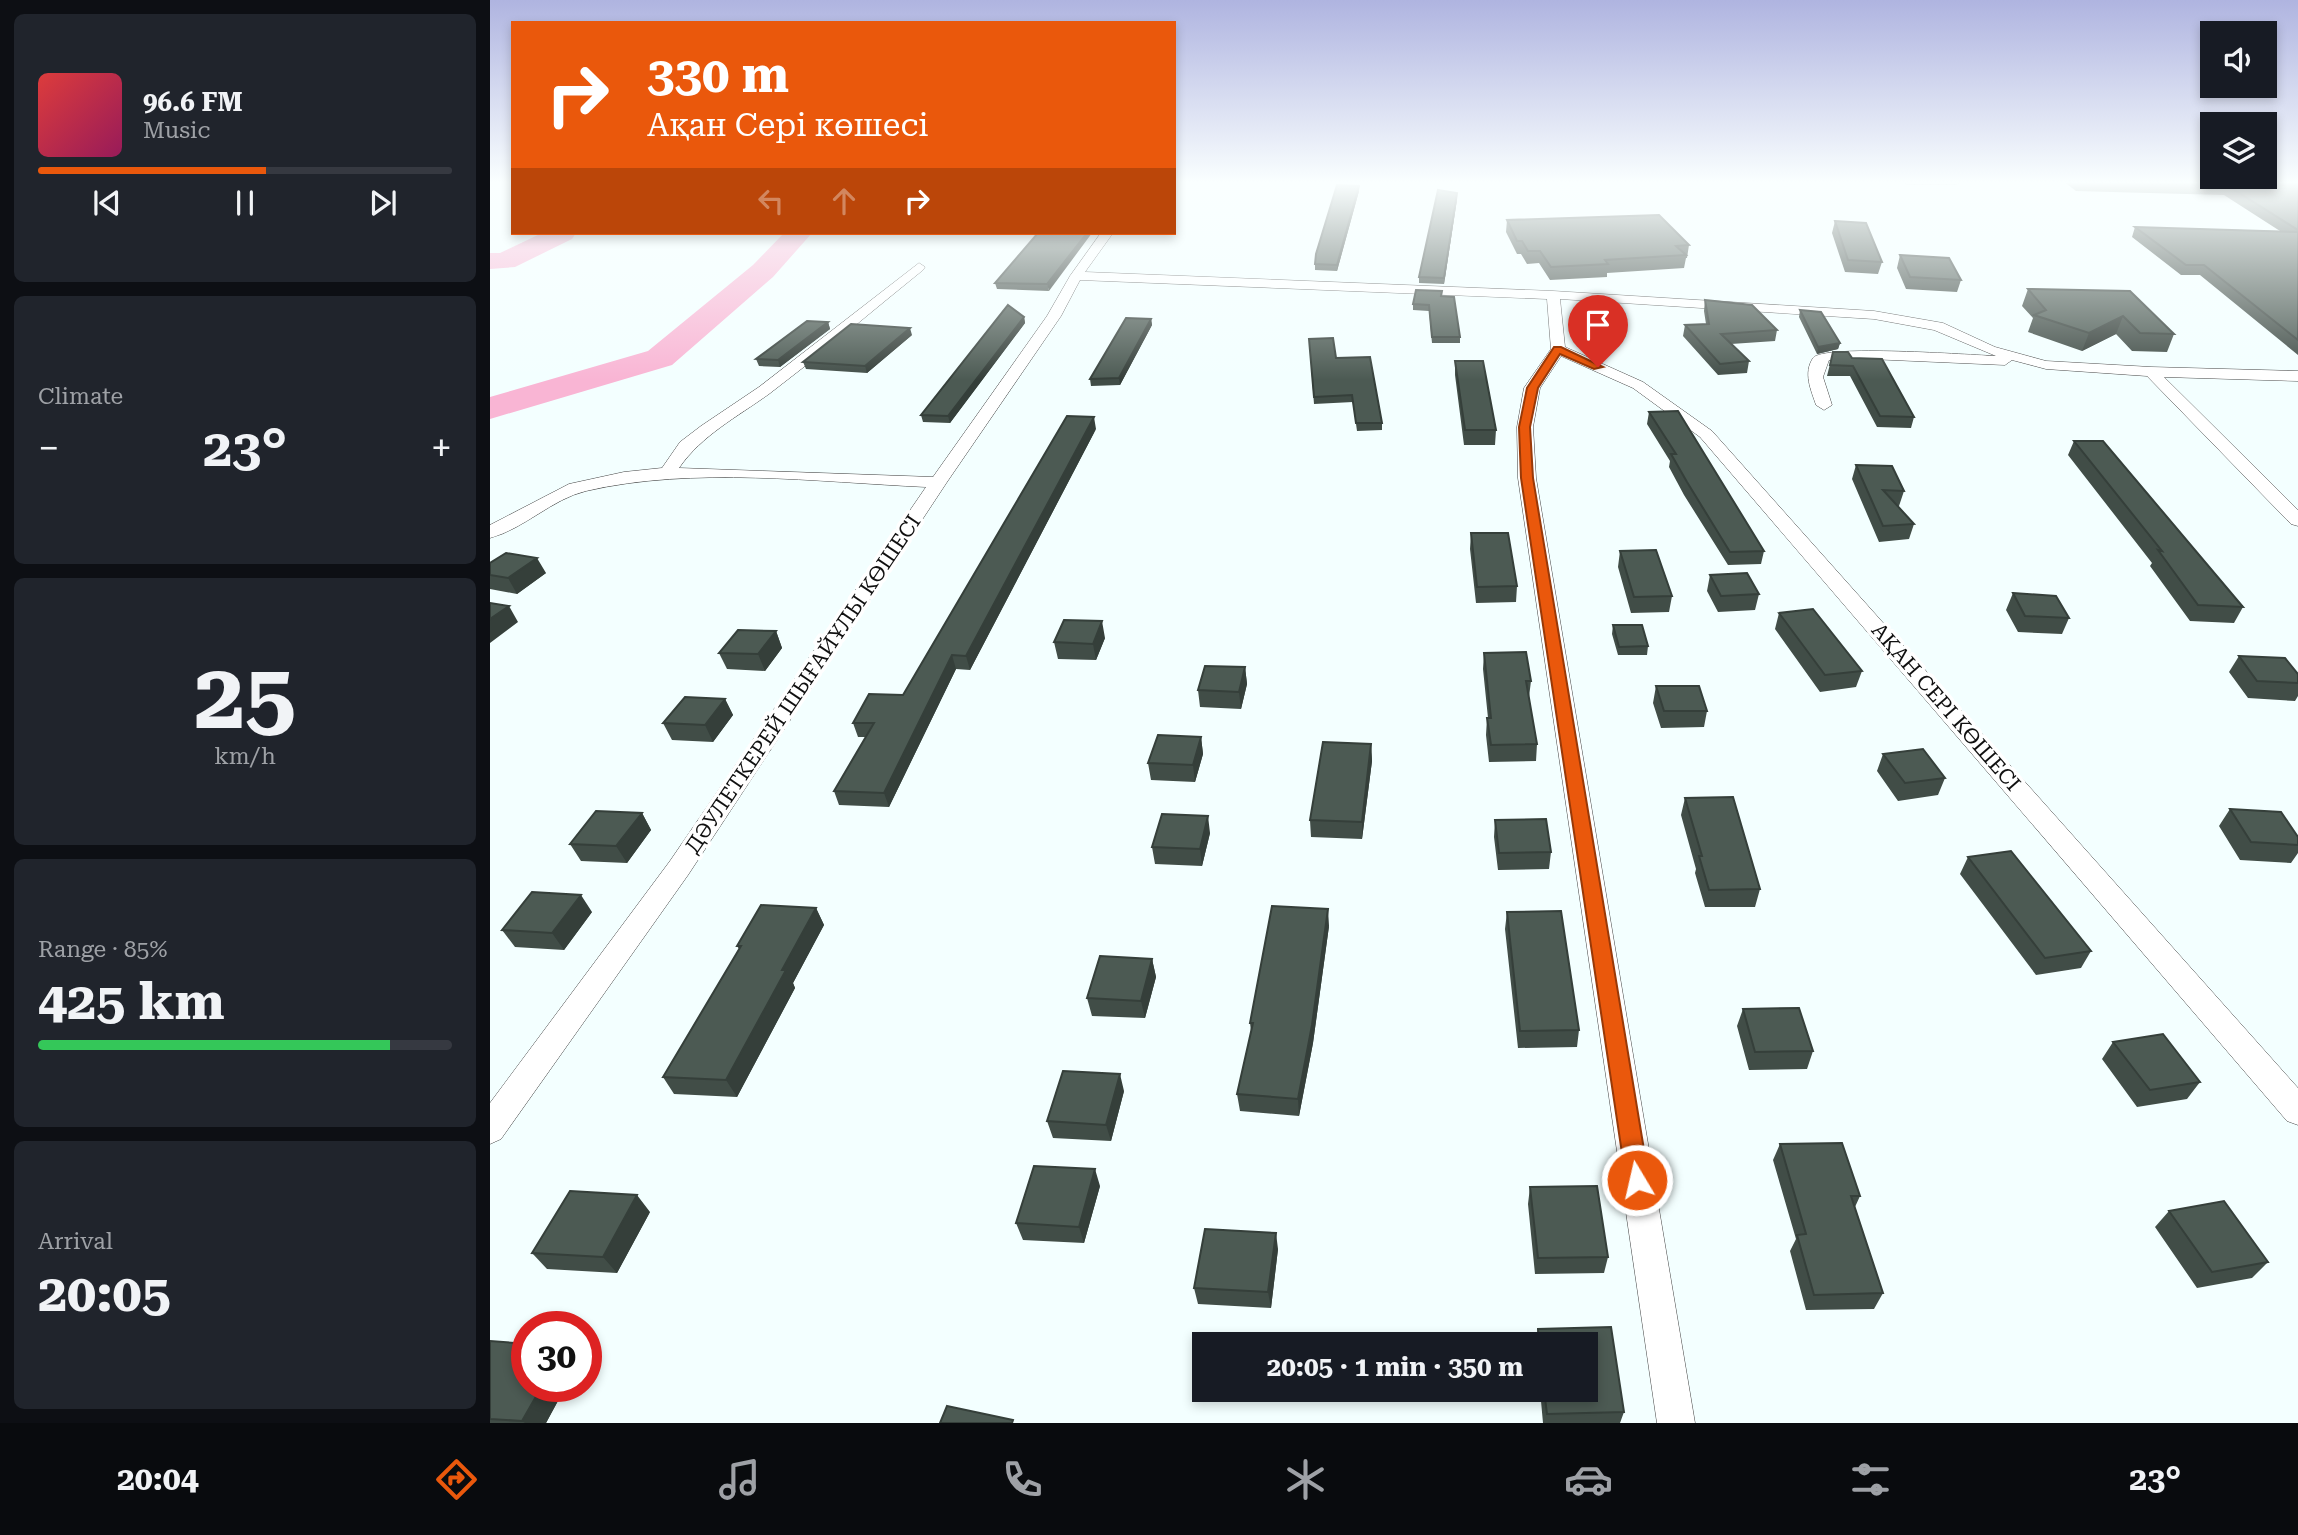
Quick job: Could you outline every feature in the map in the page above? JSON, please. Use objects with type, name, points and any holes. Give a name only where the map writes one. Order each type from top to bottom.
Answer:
[{"type":"street","name":"ДӘУЛЕТКЕРЕЙ ШЫҒАЙҰЛЫ КӨШЕСІ","points":[[490,1129],[679,868],[938,482],[1054,316],[1076,276],[1097,247]]},
{"type":"street","points":[[667,473],[686,446],[706,429],[764,390],[919,267]]},
{"type":"street","points":[[1076,276],[1553,295],[1874,315],[1938,326],[1979,346],[2018,360]]},
{"type":"street","points":[[1553,295],[1558,349],[1532,388],[1525,427],[1527,478],[1676,1423]]},
{"type":"street","name":"АҚАН СЕРІ КӨШЕСІ","points":[[1558,349],[1638,385],[1706,434],[2298,1111]]},
{"type":"street","points":[[1824,405],[1815,377],[1820,359],[1826,356],[1869,355],[1980,362],[2018,360],[2074,368],[2298,376]]},
{"type":"street","points":[[2151,372],[2298,520]]},
{"type":"street","points":[[490,532],[575,488],[624,477],[667,473],[750,474],[938,482]]},
{"type":"building","points":[[1026,247],[1076,247],[1047,284],[995,283]]},
{"type":"building","points":[[1318,247],[1342,247],[1337,265],[1315,264]]},
{"type":"building","points":[[1425,247],[1449,247],[1444,278],[1419,277]]},
{"type":"building","points":[[1526,247],[1678,247],[1686,255],[1605,260],[1608,264],[1551,267],[1540,251],[1528,251]]},
{"type":"building","points":[[1844,247],[1876,247],[1882,262],[1848,260]]},
{"type":"building","points":[[2162,247],[2298,247],[2298,340],[2204,265],[2186,265]]},
{"type":"building","points":[[1900,255],[1949,258],[1961,280],[1910,277]]},
{"type":"building","points":[[2028,289],[2130,291],[2174,334],[2140,333],[2123,316],[2089,333],[2034,315],[2046,310]]},
{"type":"building","points":[[1416,290],[1442,291],[1441,296],[1454,297],[1460,337],[1432,337],[1429,305],[1413,304]]},
{"type":"building","points":[[1705,300],[1752,305],[1777,330],[1721,334],[1749,361],[1720,364],[1685,325],[1709,324]]},
{"type":"building","points":[[1008,305],[1024,317],[948,416],[921,415]]},
{"type":"building","points":[[1800,310],[1821,312],[1840,343],[1818,347]]},
{"type":"building","points":[[1126,318],[1151,319],[1119,378],[1090,379]]},
{"type":"building","points":[[807,321],[828,322],[778,360],[756,359]]},
{"type":"building","points":[[851,324],[910,328],[865,366],[803,362]]},
{"type":"building","points":[[1333,338],[1336,358],[1370,357],[1382,423],[1356,423],[1352,395],[1314,397],[1309,339]]},
{"type":"building","points":[[1833,352],[1848,352],[1852,358],[1882,359],[1914,417],[1880,416],[1853,366],[1830,365]]},
{"type":"building","points":[[1455,361],[1483,361],[1496,430],[1465,430]]},
{"type":"building","points":[[1678,411],[1764,551],[1730,552],[1687,482],[1671,454],[1676,454],[1649,412]]},
{"type":"building","points":[[1067,416],[1094,417],[966,656],[952,655],[884,793],[834,791],[874,723],[853,723],[869,694],[903,695]]},
{"type":"building","points":[[2074,441],[2103,441],[2243,607],[2198,605],[2158,550],[2162,551]]},
{"type":"building","points":[[1856,465],[1892,466],[1904,491],[1883,490],[1914,524],[1883,526]]},
{"type":"building","points":[[1471,533],[1508,533],[1517,586],[1477,587]]},
{"type":"building","points":[[1656,550],[1672,596],[1634,597],[1620,551]]},
{"type":"building","points":[[506,553],[537,558],[508,578],[490,575],[490,563]]},
{"type":"building","points":[[1747,573],[1759,594],[1721,596],[1710,575]]},
{"type":"building","points":[[2013,593],[2056,596],[2069,618],[2025,616]]},
{"type":"building","points":[[490,603],[509,606],[490,619]]},
{"type":"building","points":[[1813,609],[1862,671],[1825,675],[1779,613]]},
{"type":"building","points":[[1064,620],[1102,621],[1093,644],[1054,642]]},
{"type":"building","points":[[1613,625],[1642,625],[1648,646],[1619,647]]},
{"type":"building","points":[[738,630],[776,631],[758,654],[719,653]]},
{"type":"building","points":[[1526,652],[1531,681],[1526,681],[1537,744],[1491,745],[1484,653]]},
{"type":"building","points":[[2239,656],[2285,658],[2298,674],[2298,683],[2257,681]]},
{"type":"building","points":[[1205,666],[1245,667],[1239,692],[1198,690]]},
{"type":"building","points":[[1656,686],[1699,686],[1707,711],[1664,711]]},
{"type":"building","points":[[685,697],[725,699],[705,725],[663,723]]},
{"type":"building","points":[[1158,735],[1201,737],[1193,765],[1148,763]]},
{"type":"building","points":[[1323,742],[1371,744],[1362,822],[1310,820]]},
{"type":"building","points":[[1923,749],[1945,778],[1905,783],[1883,754]]},
{"type":"building","points":[[1733,797],[1760,889],[1709,890],[1685,798]]},
{"type":"building","points":[[2230,809],[2281,812],[2298,837],[2298,845],[2251,842]]},
{"type":"building","points":[[596,811],[642,813],[616,846],[570,844]]},
{"type":"building","points":[[1162,814],[1208,816],[1200,849],[1152,847]]},
{"type":"building","points":[[1546,819],[1551,852],[1499,853],[1495,820]]},
{"type":"building","points":[[2011,851],[2091,951],[2045,958],[1968,857]]},
{"type":"building","points":[[532,892],[581,895],[552,933],[502,930]]},
{"type":"building","points":[[761,905],[816,908],[782,970],[786,970],[726,1080],[663,1077],[741,946],[737,946]]},
{"type":"building","points":[[1272,906],[1328,909],[1312,1025],[1298,1099],[1237,1094],[1253,1023],[1250,1023]]},
{"type":"building","points":[[1561,911],[1579,1030],[1520,1031],[1507,912]]},
{"type":"building","points":[[1100,956],[1152,959],[1141,1001],[1087,998]]},
{"type":"building","points":[[1799,1008],[1813,1051],[1755,1052],[1743,1009]]},
{"type":"building","points":[[2163,1034],[2200,1082],[2150,1090],[2113,1042]]},
{"type":"building","points":[[1063,1071],[1120,1074],[1106,1125],[1047,1121]]},
{"type":"building","points":[[1842,1143],[1860,1196],[1851,1196],[1883,1293],[1814,1295],[1797,1235],[1806,1234],[1780,1144]]},
{"type":"building","points":[[1034,1166],[1095,1169],[1079,1227],[1016,1223]]},
{"type":"building","points":[[1597,1186],[1608,1257],[1538,1258],[1530,1187]]},
{"type":"building","points":[[570,1191],[637,1195],[603,1257],[532,1253]]},
{"type":"building","points":[[2224,1201],[2268,1262],[2212,1272],[2169,1211]]},
{"type":"building","points":[[1205,1229],[1276,1233],[1268,1292],[1194,1288]]},
{"type":"building","points":[[1611,1327],[1624,1412],[1547,1414],[1546,1402],[1598,1402],[1598,1332],[1538,1332],[1538,1329]]},
{"type":"building","points":[[490,1341],[511,1343],[511,1402],[533,1402],[522,1421],[490,1419]]},
{"type":"building","points":[[947,1406],[1013,1420],[1012,1423],[940,1423]]},
{"type":"waterway","points":[[490,261],[505,261],[533,247]]},
{"type":"waterway","points":[[490,408],[660,358],[763,271],[785,247]]},
{"type":"route","points":[[1598,367],[1558,349],[1532,388],[1525,427],[1527,478],[1637,1180]]}]
